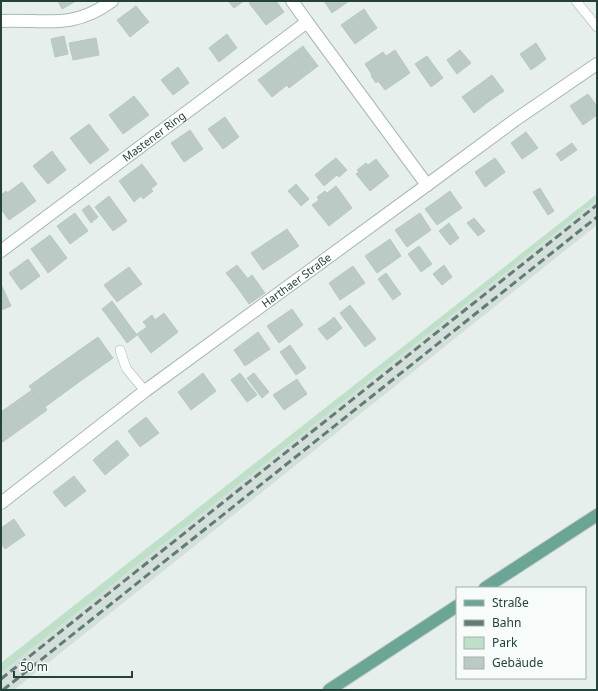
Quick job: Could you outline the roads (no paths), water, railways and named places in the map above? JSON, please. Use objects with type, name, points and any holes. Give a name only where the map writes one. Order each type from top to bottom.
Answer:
[{"type":"main road","points":[[487,587],[597,515]]},
{"type":"main road","points":[[329,690],[456,607]]},
{"type":"street","points":[[1,21],[19,20],[56,22],[79,19],[101,10],[112,1]]},
{"type":"street","points":[[292,1],[427,185]]},
{"type":"street","name":"Mastener Ring","points":[[1,251],[307,22]]},
{"type":"street","name":"Harthaer Straße","points":[[1,503],[145,391],[515,120],[597,64]]},
{"type":"lane","points":[[576,1],[597,27]]},
{"type":"lane","points":[[120,350],[126,368],[145,391]]},
{"type":"railway","points":[[1,679],[597,205]]},
{"type":"railway","points":[[3,690],[597,217]]}]
